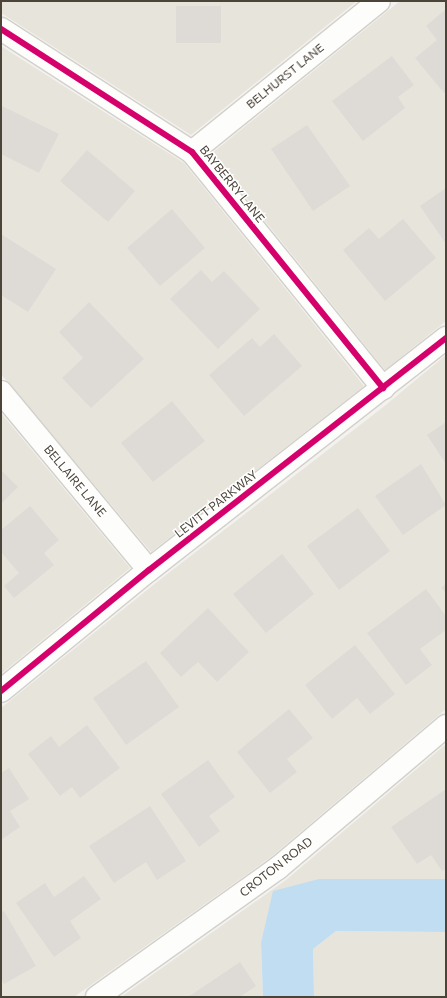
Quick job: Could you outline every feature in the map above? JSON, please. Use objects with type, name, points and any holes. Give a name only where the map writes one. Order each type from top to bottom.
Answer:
[{"type":"street","name":"BELHURST LANE","points":[[192,152],[379,1]]},
{"type":"street","name":"BAYBERRY LANE","points":[[1,29],[192,152],[383,388]]},
{"type":"street","name":"LEVITT PARKWAY","points":[[1,691],[149,570],[446,338]]},
{"type":"street","name":"BELLAIRE LANE","points":[[1,392],[149,570]]},
{"type":"street","name":"CROTON ROAD","points":[[98,997],[278,868],[446,726]]},
{"type":"shaded area","points":[[1,1],[357,1],[191,135],[1,13]]},
{"type":"shaded area","points":[[400,1],[446,1],[446,321],[385,370],[211,154]]},
{"type":"shaded area","points":[[1,46],[184,163],[364,386],[151,552],[1,374]]},
{"type":"shaded area","points":[[446,355],[446,709],[271,857],[74,997],[1,997],[1,708],[157,582],[382,408]]},
{"type":"shaded area","points":[[1,413],[130,568],[1,674]]},
{"type":"shaded area","points":[[446,744],[446,879],[319,879],[261,943],[263,997],[121,997],[286,880]]},
{"type":"shaded area","points":[[336,931],[446,932],[446,997],[314,997],[313,949]]},
{"type":"water","points":[[319,879],[446,879],[446,932],[336,931],[313,949],[314,997],[263,997],[261,943],[273,891]]},
{"type":"building","points":[[176,6],[221,6],[221,43],[176,43]]},
{"type":"building","points":[[446,9],[446,92],[444,93],[415,58],[437,40],[426,26]]},
{"type":"building","points":[[392,56],[414,85],[398,97],[405,108],[363,141],[332,101]]},
{"type":"building","points":[[2,106],[59,134],[39,173],[1,154]]},
{"type":"building","points":[[307,125],[350,186],[313,211],[271,149]]},
{"type":"building","points":[[87,150],[135,191],[108,222],[60,181]]},
{"type":"building","points":[[446,188],[446,244],[420,206]]},
{"type":"building","points":[[172,209],[205,248],[160,286],[127,248]]},
{"type":"building","points":[[403,219],[436,258],[385,301],[343,250],[369,228],[379,239]]},
{"type":"building","points":[[1,234],[56,269],[28,312],[1,295]]},
{"type":"building","points":[[201,270],[212,282],[224,271],[260,309],[218,349],[170,299]]},
{"type":"building","points":[[89,302],[144,359],[91,408],[62,378],[83,358],[59,332]]},
{"type":"building","points":[[274,334],[302,366],[244,416],[209,375],[252,338],[260,347]]},
{"type":"building","points":[[172,401],[205,441],[153,482],[121,443]]},
{"type":"building","points":[[446,422],[446,464],[427,435]]},
{"type":"building","points":[[421,464],[446,505],[403,535],[375,496]]},
{"type":"building","points":[[1,470],[18,487],[1,504]]},
{"type":"building","points":[[30,506],[59,540],[44,553],[54,565],[14,598],[4,586],[19,573],[1,552],[1,530]]},
{"type":"building","points":[[358,508],[390,551],[339,590],[307,546]]},
{"type":"building","points":[[282,554],[314,594],[266,633],[233,594]]},
{"type":"building","points":[[446,583],[446,593],[441,588]]},
{"type":"building","points":[[426,589],[446,616],[446,630],[420,649],[432,665],[406,685],[367,633]]},
{"type":"building","points":[[208,608],[249,652],[217,682],[198,662],[181,677],[160,653]]},
{"type":"building","points":[[355,645],[395,694],[370,714],[357,698],[332,719],[305,685]]},
{"type":"building","points":[[146,661],[179,707],[126,745],[93,698]]},
{"type":"building","points":[[289,709],[313,738],[287,759],[297,772],[270,793],[237,752]]},
{"type":"building","points":[[87,725],[120,768],[80,798],[72,787],[60,796],[28,754],[51,736],[59,747]]},
{"type":"building","points":[[208,760],[235,797],[209,816],[220,831],[199,847],[161,794]]},
{"type":"building","points":[[9,768],[29,799],[10,811],[20,827],[1,840],[1,773]]},
{"type":"building","points":[[446,789],[446,869],[442,871],[431,855],[417,864],[391,827]]},
{"type":"building","points":[[150,806],[186,861],[157,880],[146,862],[114,883],[89,846]]},
{"type":"building","points":[[84,876],[101,899],[70,921],[81,938],[54,957],[16,903],[45,883],[54,897]]},
{"type":"building","points":[[4,911],[36,966],[4,984],[1,979],[1,912]]},
{"type":"building","points":[[240,962],[256,986],[240,997],[188,997]]},
{"type":"cycle path","points":[[1,29],[192,152],[383,388]]},
{"type":"cycle path","points":[[1,691],[149,570],[446,338]]}]
